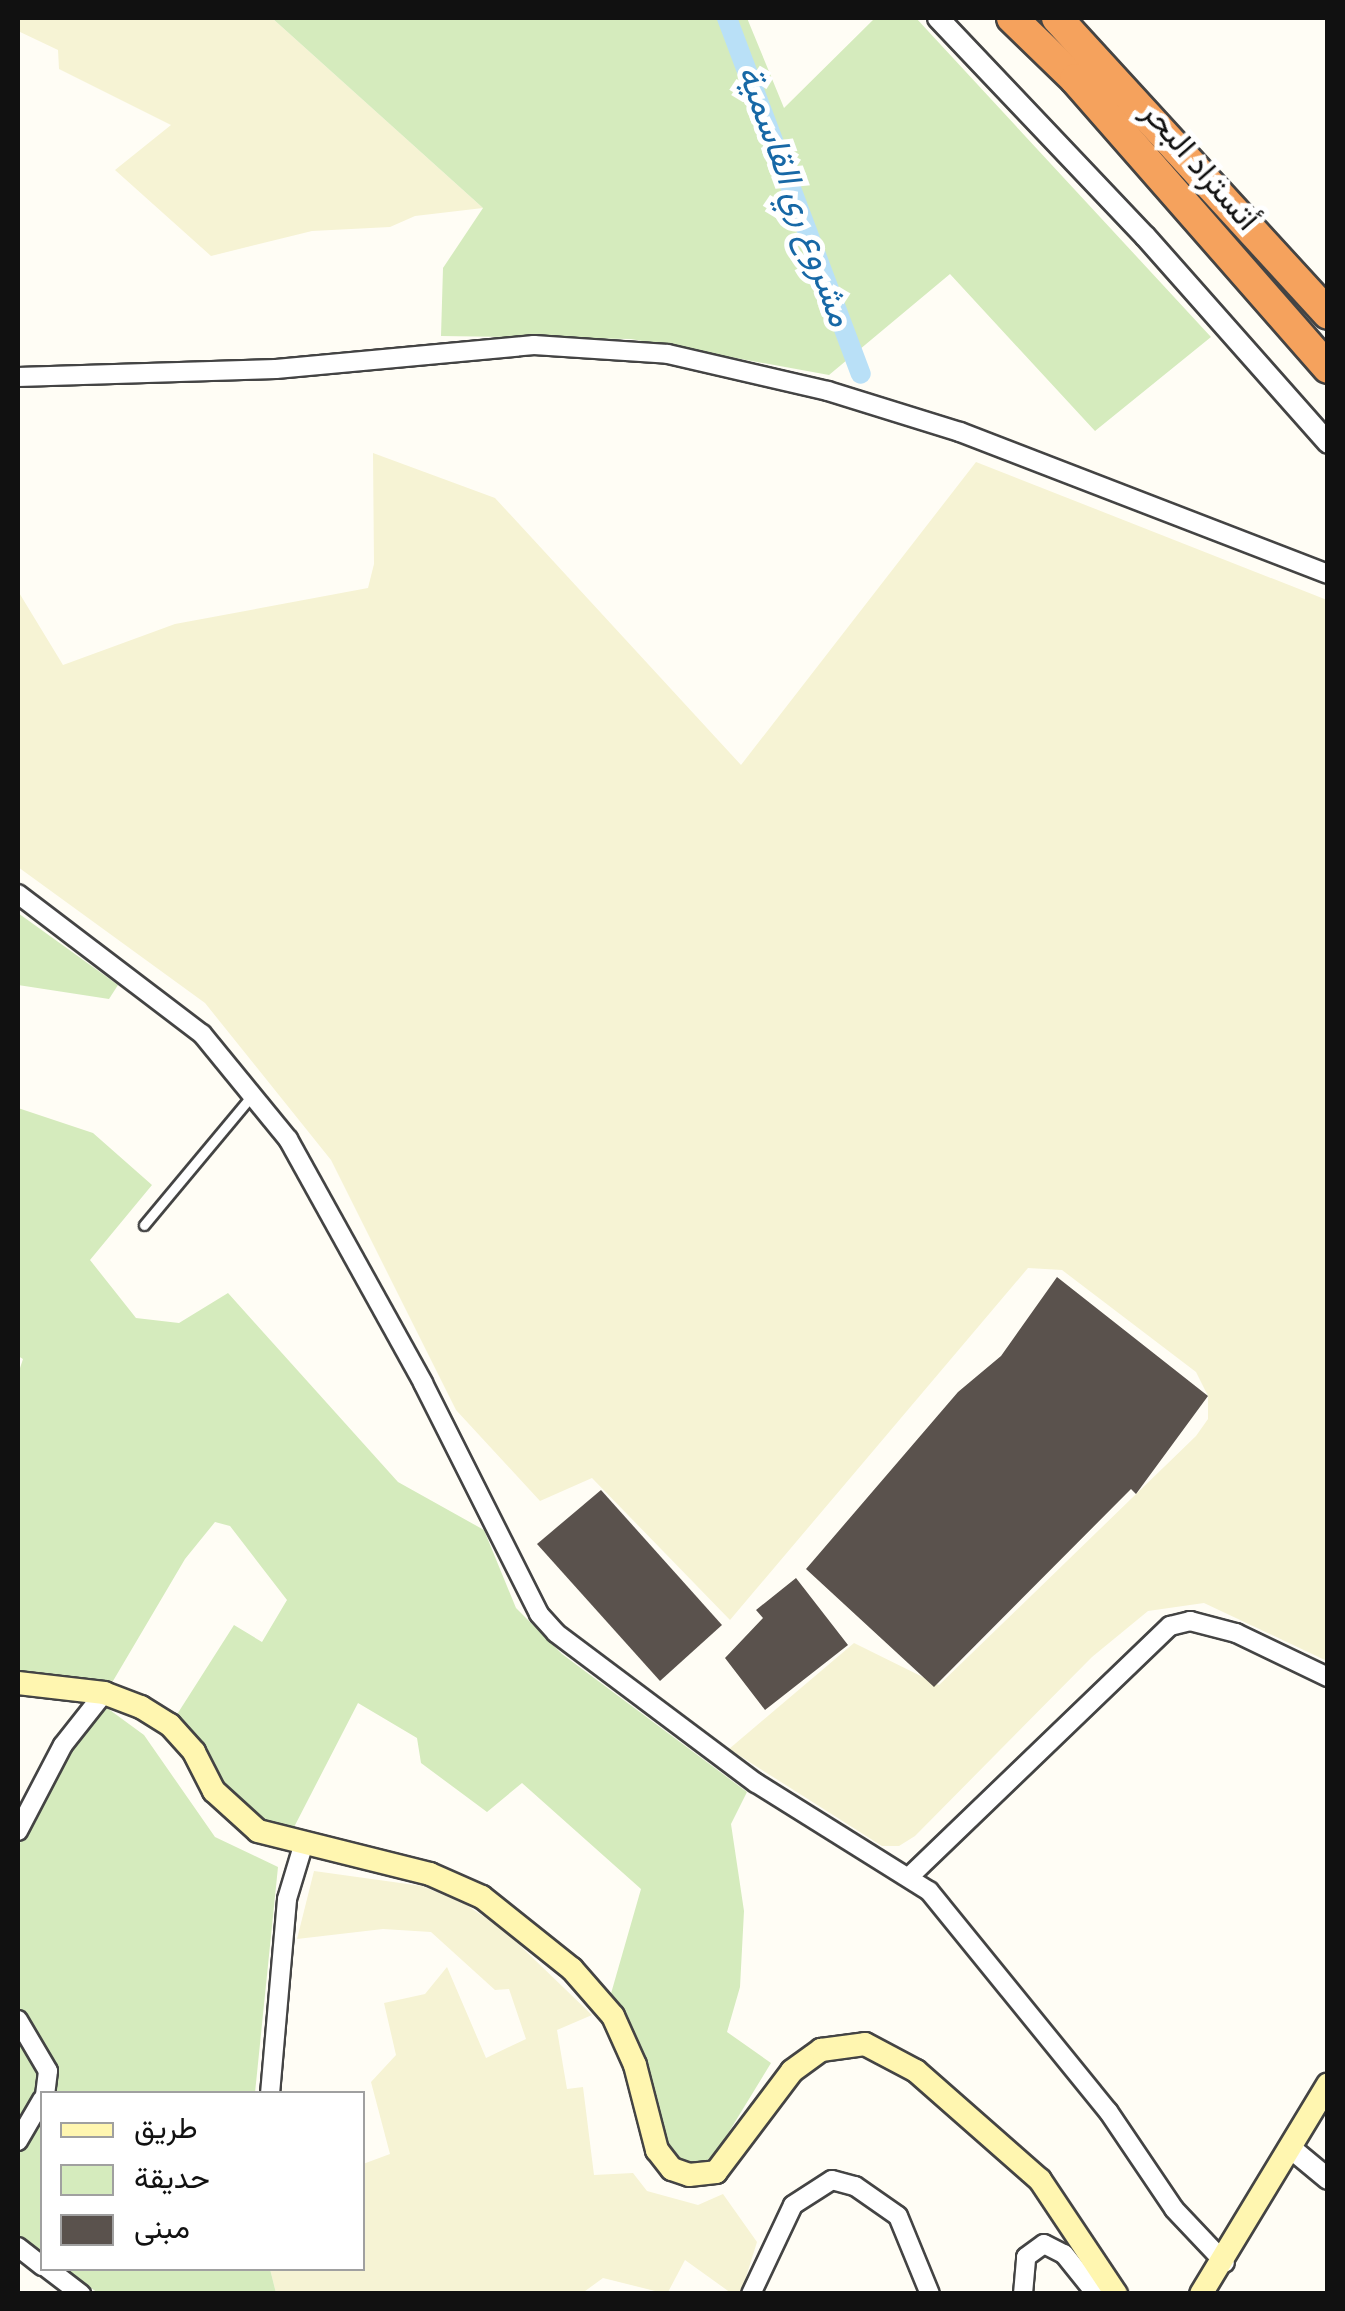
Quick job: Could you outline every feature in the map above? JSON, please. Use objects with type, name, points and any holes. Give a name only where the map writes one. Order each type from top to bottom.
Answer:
[{"type":"highway","name":"أتستراد البحر","points":[[1012,18],[1075,79],[1328,368]]},
{"type":"highway","name":"أتستراد البحر","points":[[1057,18],[1328,314]]},
{"type":"main road","points":[[18,1683],[104,1693],[170,1725],[233,1813],[258,1831],[303,1846],[349,1852],[464,1886],[572,1969],[613,2016],[635,2066],[656,2150],[672,2169],[689,2176],[716,2172],[802,2063],[832,2046],[865,2044],[916,2072],[1040,2180],[1116,2294]]},
{"type":"main road","points":[[1201,2294],[1225,2263],[1328,2084]]},
{"type":"street","points":[[938,18],[1145,236],[1328,443]]},
{"type":"street","points":[[18,376],[276,369],[563,344],[668,354],[828,391],[960,432],[1328,574]]},
{"type":"street","points":[[18,894],[202,1034],[288,1139],[406,1350],[539,1614],[756,1783],[910,1876],[1020,2000],[1174,2208],[1225,2263]]},
{"type":"street","points":[[910,1876],[1170,1626],[1190,1621],[1236,1634],[1328,1677]]},
{"type":"street","points":[[18,1832],[63,1745],[104,1693]]},
{"type":"street","points":[[270,2091],[287,1898],[303,1846]]},
{"type":"street","points":[[18,2020],[45,2063],[44,2091]]},
{"type":"street","points":[[18,2141],[40,2104]]},
{"type":"street","points":[[1293,2150],[1328,2179]]},
{"type":"street","points":[[751,2294],[792,2205],[832,2180],[854,2186],[898,2216],[930,2294]]},
{"type":"street","points":[[1023,2294],[1026,2257],[1044,2244],[1064,2254],[1096,2294]]},
{"type":"street","points":[[18,2247],[40,2264]]},
{"type":"street","points":[[49,2271],[80,2294]]},
{"type":"lane","points":[[144,1225],[254,1093]]},
{"type":"shaded area","points":[[18,18],[272,18],[483,208],[415,216],[390,227],[312,231],[211,256],[115,170],[171,125],[59,69],[58,50],[18,31]]},
{"type":"shaded area","points":[[373,453],[495,498],[741,765],[976,462],[1327,600],[1327,1661],[1204,1603],[1148,1611],[1092,1657],[915,1836],[899,1846],[882,1846],[729,1749],[854,1643],[939,1685],[1196,1436],[1208,1419],[1208,1396],[1196,1372],[1062,1270],[1028,1268],[730,1620],[592,1478],[540,1501],[456,1410],[331,1160],[205,1003],[18,867],[18,591],[63,665],[175,624],[368,588],[374,564]]},
{"type":"shaded area","points":[[314,1871],[422,1886],[465,1904],[505,1931],[592,2015],[557,2030],[567,2089],[583,2087],[594,2175],[633,2173],[647,2191],[698,2205],[723,2194],[757,2242],[741,2293],[731,2293],[685,2260],[667,2294],[603,2278],[581,2294],[276,2293],[270,2271],[365,2271],[365,2163],[390,2154],[371,2082],[396,2055],[384,2003],[425,1994],[447,1967],[486,2058],[526,2039],[509,1989],[495,1990],[431,1932],[383,1929],[297,1939]]},
{"type":"green space","points":[[272,18],[747,18],[784,108],[875,18],[916,18],[1211,337],[1095,431],[950,274],[829,375],[631,339],[441,336],[443,268],[483,208]]},
{"type":"green space","points":[[18,913],[118,985],[109,999],[18,985]]},
{"type":"green space","points":[[18,1108],[93,1133],[152,1185],[90,1260],[136,1318],[179,1323],[228,1293],[398,1482],[484,1530],[516,1608],[562,1654],[747,1792],[731,1824],[744,1911],[740,1987],[727,2032],[771,2063],[716,2153],[701,2165],[687,2167],[665,2143],[610,1997],[641,1889],[522,1783],[487,1812],[421,1763],[417,1738],[358,1703],[292,1831],[267,1825],[231,1800],[176,1716],[234,1625],[262,1642],[287,1600],[230,1526],[215,1522],[185,1559],[113,1681],[18,1670],[18,1374],[23,1359],[18,1356]]},
{"type":"green space","points":[[103,1705],[144,1735],[215,1837],[278,1867],[255,2091],[40,2091],[40,2252],[18,2235],[18,1847],[71,1744]]},
{"type":"green space","points":[[67,2271],[270,2271],[276,2293],[98,2293]]},
{"type":"building","points":[[1057,1277],[1208,1396],[1136,1494],[1131,1489],[934,1687],[806,1569],[958,1392],[1001,1356]]},
{"type":"building","points":[[601,1490],[722,1625],[660,1681],[537,1544]]},
{"type":"building","points":[[796,1578],[848,1645],[765,1710],[725,1658],[763,1618],[756,1610]]},
{"type":"waterway","name":"مشروع ري القاسمية","points":[[727,18],[861,374]]}]
